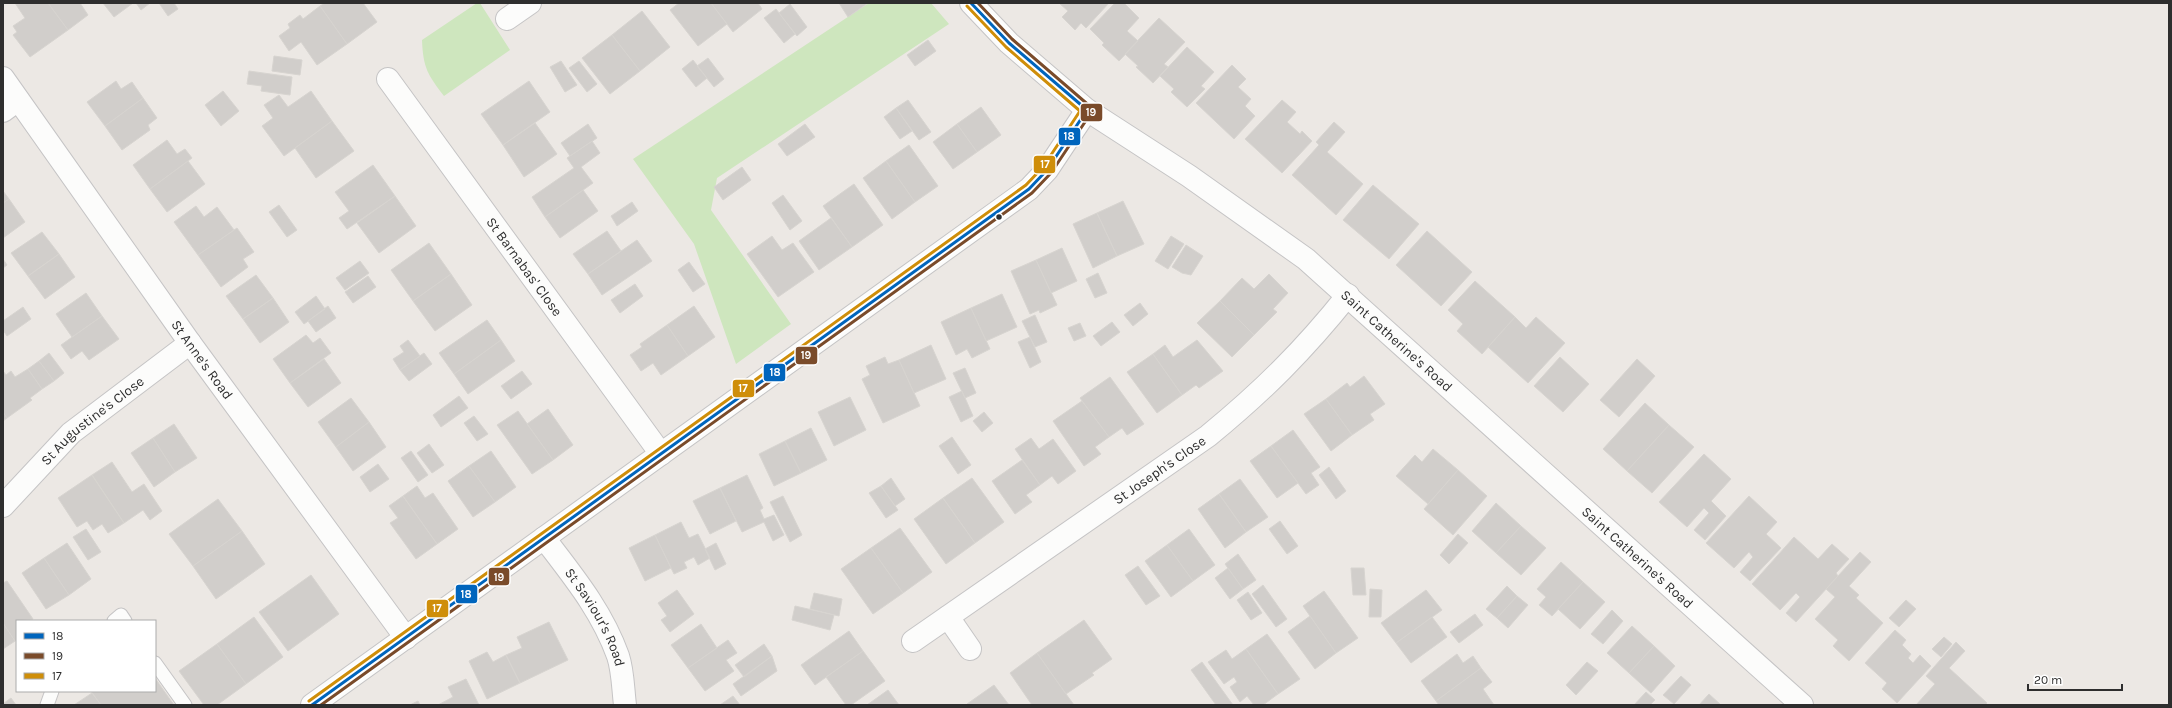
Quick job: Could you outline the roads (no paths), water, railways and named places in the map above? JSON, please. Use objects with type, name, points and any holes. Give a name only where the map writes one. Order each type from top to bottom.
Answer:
[{"type":"street","points":[[507,19],[530,3]]},
{"type":"street","name":"Saint Catherine's Road","points":[[971,3],[1009,43],[1087,110],[1189,176],[1306,259],[1348,295],[1802,705]]},
{"type":"street","name":"St Anne's Road","points":[[3,78],[10,105],[190,343],[406,638]]},
{"type":"street","name":"St Barnabas' Close","points":[[388,79],[661,454]]},
{"type":"street","points":[[312,705],[1029,188],[1047,170],[1087,110]]},
{"type":"street","name":"St Joseph's Close","points":[[913,641],[1208,436],[1280,374],[1315,336],[1348,295]]},
{"type":"street","name":"St Augustine's Close","points":[[3,506],[71,434],[190,343]]},
{"type":"street","name":"St Saviour's Road","points":[[544,538],[592,601],[605,627],[618,657],[625,705]]},
{"type":"street","points":[[948,617],[970,649]]},
{"type":"lane","points":[[115,620],[121,615],[124,620]]},
{"type":"lane","points":[[156,664],[185,705]]},
{"type":"lane","points":[[46,705],[52,692]]}]
